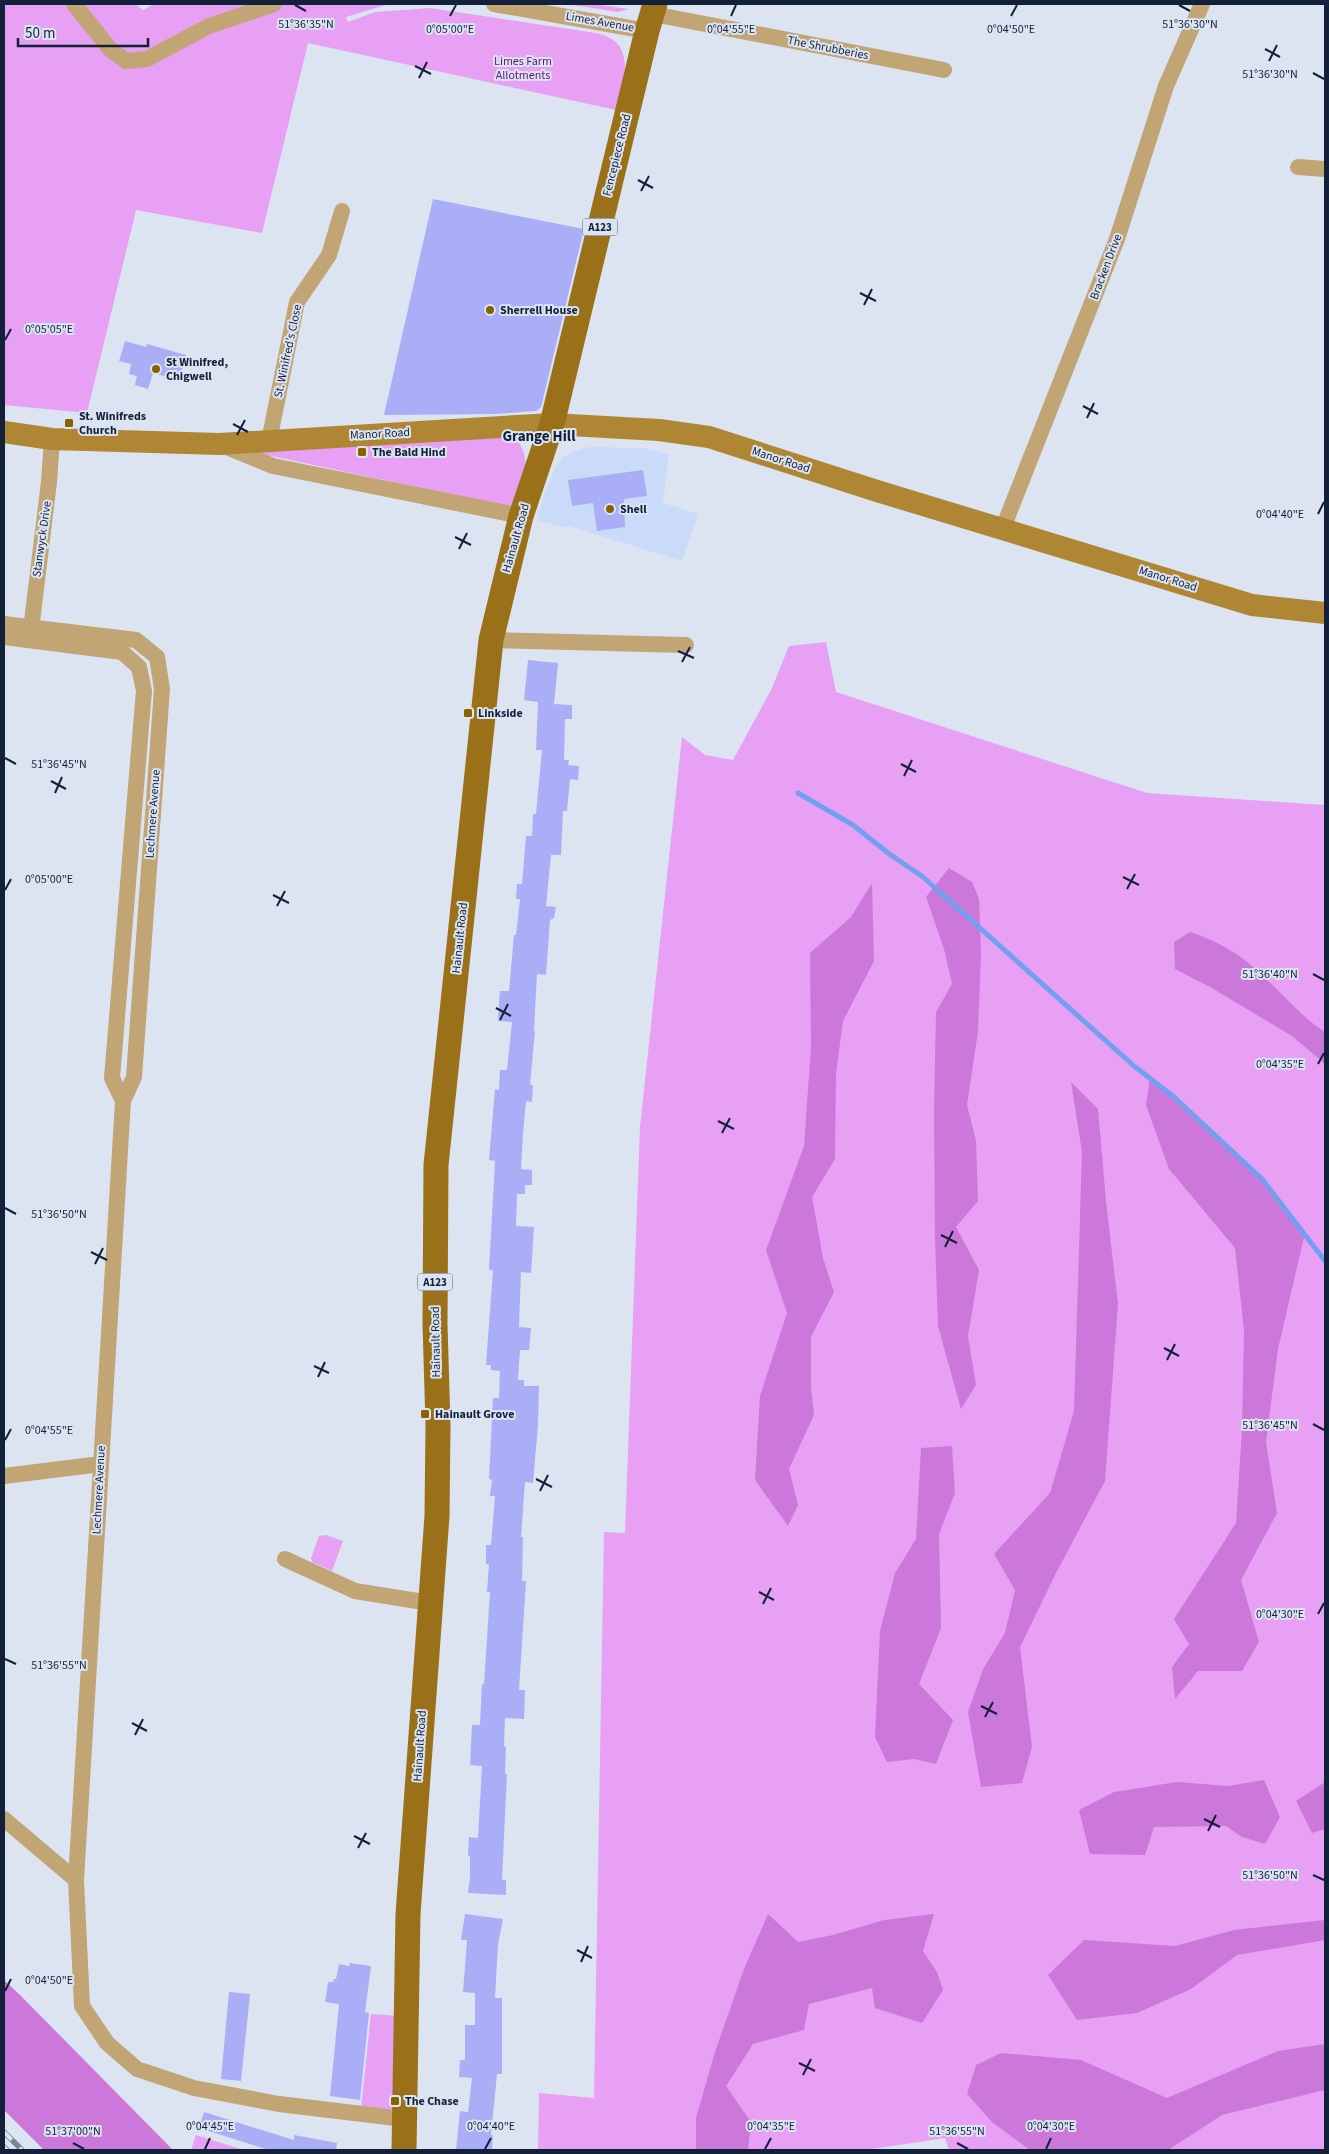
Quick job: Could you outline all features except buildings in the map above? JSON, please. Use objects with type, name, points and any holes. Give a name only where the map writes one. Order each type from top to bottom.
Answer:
[{"type":"main road","name":"Fencepiece Road","points":[[552,424],[652,16]]},
{"type":"main road","name":"Manor Road","points":[[4,432],[52,439],[219,444],[552,424],[659,430],[709,437],[877,491],[1252,605],[1325,613]]},
{"type":"main road","name":"Hainault Road","points":[[404,2150],[408,1914],[437,1498],[436,1165],[491,640],[521,516],[552,424]]},
{"type":"street","points":[[74,4],[110,49],[126,61],[148,59],[209,26],[274,4]]},
{"type":"street","name":"Limes Avenue","points":[[494,4],[652,16]]},
{"type":"street","name":"Bracken Drive","points":[[1003,528],[1117,239],[1166,86],[1202,4]]},
{"type":"street","name":"The Shrubberies","points":[[652,16],[944,70]]},
{"type":"street","points":[[1298,167],[1325,169]]},
{"type":"street","name":"St. Winifred's Close","points":[[268,441],[297,302],[329,255],[342,211]]},
{"type":"street","name":"Stanwyck Drive","points":[[30,634],[49,482],[52,439]]},
{"type":"street","name":"Manor Road","points":[[219,444],[273,466],[521,516]]},
{"type":"street","points":[[4,624],[30,634]]},
{"type":"street","points":[[4,636],[30,634]]},
{"type":"street","name":"Lechmere Avenue","points":[[30,634],[122,652],[139,667],[144,691],[112,1078],[122,1100]]},
{"type":"street","name":"Lechmere Avenue","points":[[30,634],[136,640],[157,657],[162,689],[134,1077],[122,1100],[76,1880]]},
{"type":"street","points":[[491,640],[686,645]]},
{"type":"street","points":[[142,714],[161,716]]},
{"type":"street","points":[[127,895],[147,896]]},
{"type":"street","points":[[4,1476],[101,1464]]},
{"type":"street","points":[[285,1559],[355,1591],[430,1603]]},
{"type":"street","points":[[4,1819],[76,1880],[82,2006],[107,2043],[137,2069],[194,2088],[279,2104],[404,2119]]},
{"type":"shaded area","name":"Shell","points":[[589,447],[644,448],[669,454],[663,503],[698,514],[682,561],[569,526],[564,527],[537,520],[545,492],[555,468],[563,457]]},
{"type":"shaded area","points":[[949,868],[972,882],[979,899],[981,954],[978,1031],[967,1105],[976,1141],[978,1201],[956,1227],[979,1270],[968,1336],[976,1385],[961,1409],[938,1326],[935,1238],[934,1109],[936,1012],[952,984],[944,949],[926,897]]},
{"type":"shaded area","points":[[872,883],[874,961],[843,1021],[836,1073],[835,1159],[812,1197],[823,1258],[834,1292],[811,1337],[811,1388],[814,1415],[789,1469],[798,1505],[788,1526],[755,1480],[760,1396],[787,1313],[766,1250],[804,1146],[811,1047],[810,953],[851,917]]},
{"type":"shaded area","points":[[1190,932],[1237,954],[1260,973],[1305,1017],[1325,1032],[1325,1064],[1292,1036],[1210,987],[1175,969],[1174,942]]},
{"type":"shaded area","points":[[1150,1078],[1262,1179],[1305,1233],[1278,1349],[1266,1442],[1277,1513],[1241,1580],[1259,1642],[1242,1671],[1198,1671],[1175,1699],[1172,1667],[1189,1644],[1174,1619],[1236,1523],[1242,1430],[1244,1330],[1235,1248],[1169,1169],[1146,1105]]},
{"type":"shaded area","points":[[1071,1082],[1098,1109],[1118,1304],[1105,1481],[1056,1573],[1020,1647],[1032,1747],[1022,1783],[981,1787],[968,1712],[983,1669],[1005,1633],[1015,1590],[994,1554],[1050,1493],[1074,1411],[1082,1152]]},
{"type":"shaded area","points":[[952,1446],[955,1493],[939,1534],[941,1628],[919,1684],[953,1720],[936,1764],[914,1759],[887,1762],[875,1737],[880,1631],[895,1573],[916,1539],[921,1448]]},
{"type":"shaded area","points":[[1264,1780],[1280,1817],[1265,1844],[1242,1837],[1226,1826],[1154,1827],[1145,1855],[1090,1854],[1079,1810],[1114,1792],[1177,1782],[1228,1786]]},
{"type":"shaded area","points":[[1325,1782],[1325,1829],[1312,1833],[1296,1801]]},
{"type":"shaded area","points":[[768,1914],[798,1942],[833,1935],[884,1920],[934,1914],[923,1951],[937,1972],[943,1990],[922,2023],[875,2008],[872,1988],[809,2004],[804,2030],[753,2044],[726,2086],[751,2122],[748,2150],[696,2150],[696,2118],[715,2052],[744,1969]]},
{"type":"shaded area","points":[[1325,1920],[1325,1940],[1237,1955],[1191,1989],[1137,2013],[1077,2020],[1048,1975],[1084,1940],[1175,1946],[1234,1930]]},
{"type":"shaded area","points":[[4,1980],[173,2150],[44,2150],[4,2110]]},
{"type":"shaded area","points":[[1325,2044],[1325,2090],[1222,2115],[1168,2150],[1030,2150],[992,2122],[967,2094],[976,2065],[1001,2053],[1081,2060],[1167,2098],[1278,2051]]},
{"type":"green space","name":"Limes Farm Allotments","points":[[4,4],[136,4],[143,10],[154,4],[408,4],[386,5],[346,17],[348,22],[375,12],[430,8],[596,33],[609,38],[618,45],[623,54],[625,64],[624,75],[616,110],[308,43],[262,233],[136,210],[87,413],[4,405]]},
{"type":"green space","points":[[566,4],[593,4],[629,9],[618,12]]},
{"type":"green space","points":[[515,437],[524,455],[526,472],[515,508],[248,451]]},
{"type":"green space","points":[[826,642],[836,692],[1147,793],[1325,805],[1325,2150],[949,2150],[945,2138],[872,2149],[538,2150],[539,2093],[594,2098],[604,1532],[625,1533],[640,1127],[682,737],[705,755],[733,760],[772,688],[789,646]]},
{"type":"green space","points":[[326,1535],[343,1541],[332,1571],[312,1562],[311,1558],[319,1536]]},
{"type":"green space","points":[[371,2014],[398,2016],[395,2112],[361,2109]]},
{"type":"green space","points":[[196,2135],[244,2150],[191,2150]]},
{"type":"waterway","points":[[798,793],[853,825],[888,853],[923,877],[1134,1066],[1174,1097],[1262,1179],[1325,1261]]},
{"type":"railway","points":[[4,2132],[22,2150]]},
{"type":"railway","points":[[4,2147],[7,2150]]},
{"type":"place","name":"Sherrell House","points":[[490,310]]},
{"type":"place","name":"St Winifred, Chigwell","points":[[156,369]]},
{"type":"place","name":"St. Winifreds Church","points":[[69,423]]},
{"type":"place","name":"The Bald Hind","points":[[362,452]]},
{"type":"place","name":"Shell","points":[[610,509]]},
{"type":"place","name":"Linkside","points":[[468,713]]},
{"type":"place","name":"Hainault Grove","points":[[425,1414]]},
{"type":"place","name":"The Chase","points":[[395,2101]]},
{"type":"district","name":"Grange Hill","points":[[539,436]]}]
